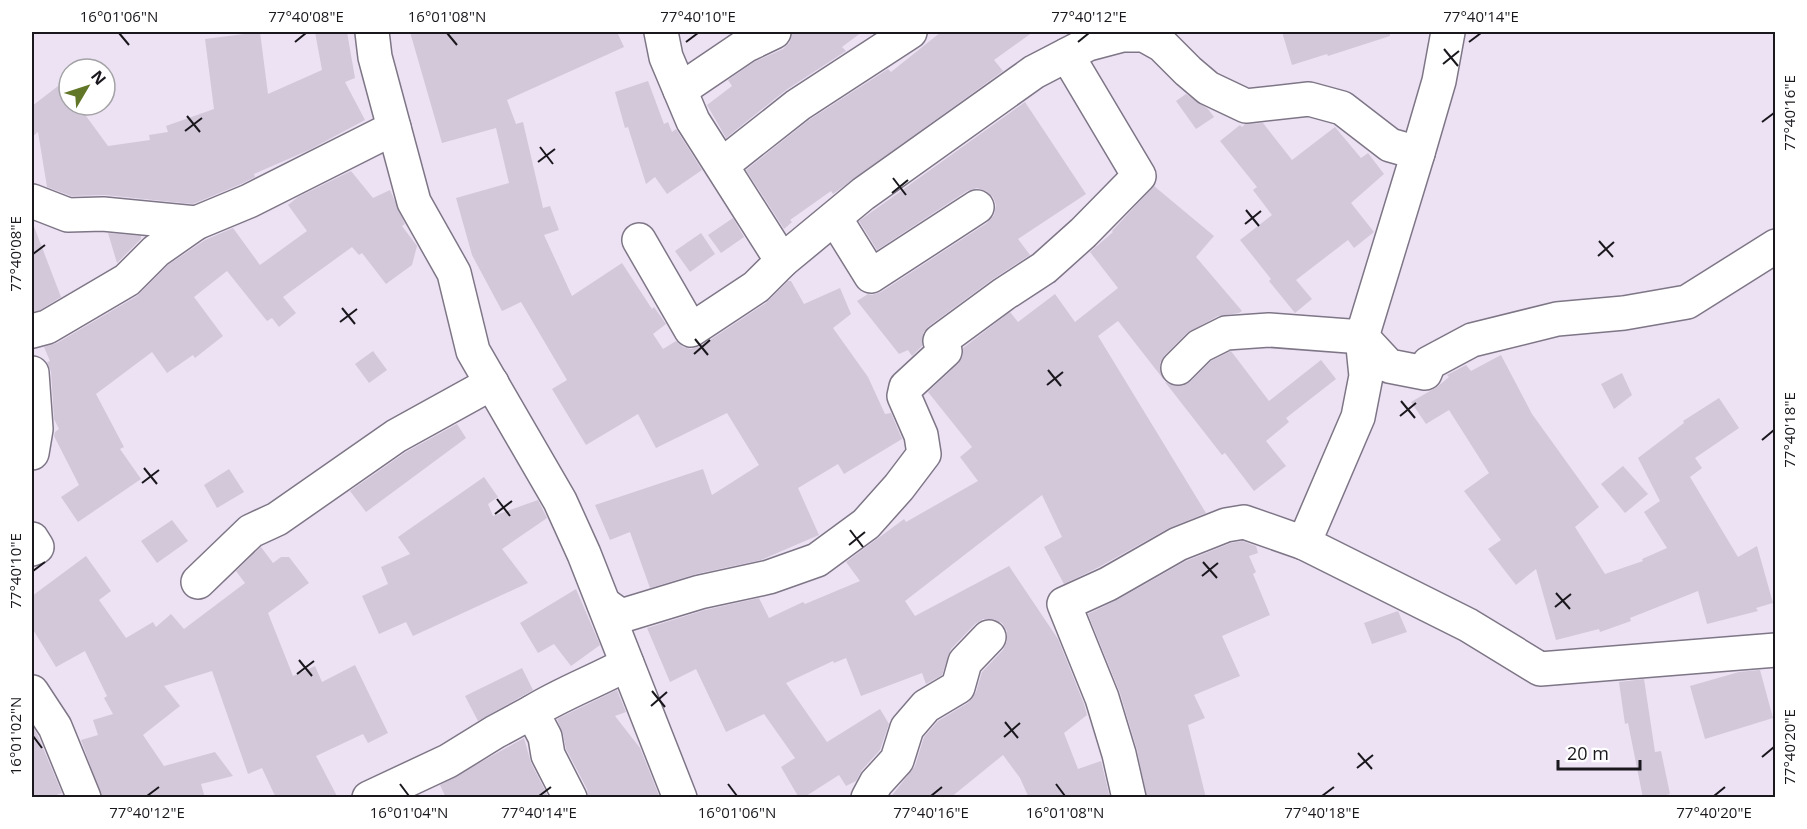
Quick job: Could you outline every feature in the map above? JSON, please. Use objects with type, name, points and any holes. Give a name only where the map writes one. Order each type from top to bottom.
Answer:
[{"type":"street","points":[[372,32],[375,57],[414,202],[454,273],[473,351],[561,501],[680,798]]},
{"type":"street","points":[[661,32],[666,57],[693,121],[782,261]]},
{"type":"street","points":[[680,90],[746,46],[774,32]]},
{"type":"street","points":[[722,165],[798,105],[910,32]]},
{"type":"street","points":[[1304,543],[1358,417],[1366,376],[1362,337],[1439,81],[1448,32]]},
{"type":"street","points":[[639,240],[691,330],[756,287],[782,261],[863,194],[1034,72],[1088,44],[1122,35],[1144,36],[1162,45],[1208,88],[1246,106],[1309,99],[1342,108],[1390,145],[1418,153]]},
{"type":"street","points":[[604,604],[621,616],[700,592],[769,577],[817,560],[866,524],[898,487],[924,454],[921,435],[904,396],[906,387],[945,351],[940,341],[1044,268],[1083,233],[1139,176],[1067,55]]},
{"type":"street","points":[[37,335],[127,280],[156,251],[196,223],[249,201],[394,128]]},
{"type":"street","points":[[32,201],[68,214],[103,214],[196,223]]},
{"type":"street","points":[[835,218],[871,276],[977,207]]},
{"type":"street","points":[[1178,368],[1200,346],[1226,333],[1269,330],[1362,337],[1389,366],[1425,373],[1429,363],[1472,340],[1557,319],[1624,314],[1687,302],[1776,246]]},
{"type":"street","points":[[32,373],[36,429],[32,453]]},
{"type":"street","points":[[198,582],[251,531],[277,519],[396,436],[492,383]]},
{"type":"street","points":[[1129,798],[1119,754],[1102,698],[1064,604],[1108,584],[1178,544],[1226,525],[1244,522],[1304,543],[1468,625],[1540,669],[1776,650]]},
{"type":"street","points":[[32,538],[37,547],[32,549]]},
{"type":"street","points":[[868,798],[876,783],[897,760],[907,728],[926,706],[958,687],[965,663],[989,637]]},
{"type":"street","points":[[371,797],[448,761],[554,698],[627,664]]},
{"type":"street","points":[[32,692],[55,727],[84,798]]},
{"type":"street","points":[[532,712],[544,737],[548,755],[570,798]]},
{"type":"building","points":[[260,32],[268,94],[322,70],[315,32],[347,32],[355,78],[345,82],[365,120],[309,150],[254,174],[255,177],[241,184],[193,204],[105,195],[71,196],[47,187],[38,132],[32,137],[32,106],[57,87],[57,117],[87,117],[108,146],[150,140],[149,135],[168,132],[166,126],[214,109],[205,39]]},
{"type":"building","points":[[410,32],[617,32],[624,47],[507,100],[516,124],[523,122],[543,208],[550,206],[559,230],[544,235],[572,296],[622,263],[652,309],[654,307],[666,324],[653,334],[663,349],[676,341],[683,347],[691,349],[701,346],[766,303],[788,281],[791,281],[804,304],[840,288],[851,314],[833,328],[868,377],[885,414],[891,413],[902,439],[844,474],[838,464],[798,488],[819,535],[761,560],[696,574],[650,588],[630,532],[610,540],[595,505],[703,469],[712,495],[759,465],[727,413],[656,448],[638,414],[586,445],[552,389],[567,380],[521,302],[502,311],[472,255],[456,198],[509,183],[496,128],[442,143]]},
{"type":"building","points":[[792,32],[862,32],[842,47],[846,51],[786,90],[726,138],[707,105],[732,86],[728,80],[754,62],[783,49],[790,42]]},
{"type":"building","points":[[941,32],[1033,32],[994,60],[1003,71],[833,194],[831,191],[790,220],[792,222],[784,229],[746,170],[809,120],[888,69],[891,72]]},
{"type":"building","points":[[1282,32],[1390,32],[1390,36],[1292,65]]},
{"type":"building","points":[[648,81],[664,124],[668,122],[672,132],[676,129],[702,170],[667,194],[655,177],[646,184],[628,127],[625,128],[615,92]]},
{"type":"building","points":[[1186,94],[1208,109],[1214,117],[1196,129],[1176,101]]},
{"type":"building","points":[[1025,102],[1086,194],[1018,239],[1030,255],[929,326],[923,333],[922,346],[912,356],[908,350],[899,354],[857,301],[868,294],[881,292],[987,223],[994,215],[996,205],[993,197],[986,191],[977,188],[967,191],[877,250],[859,221]]},
{"type":"building","points":[[1263,123],[1292,160],[1335,127],[1361,158],[1368,153],[1384,174],[1351,203],[1374,232],[1354,248],[1348,240],[1296,280],[1312,299],[1295,313],[1240,240],[1272,215],[1253,190],[1257,187],[1220,141],[1240,125],[1242,127],[1245,124]]},
{"type":"building","points":[[351,171],[373,198],[390,190],[405,224],[402,226],[417,246],[412,265],[386,284],[362,253],[359,255],[352,247],[283,297],[296,313],[279,327],[272,318],[267,321],[227,271],[194,297],[223,336],[195,358],[193,355],[167,373],[152,352],[96,394],[124,447],[120,449],[141,479],[78,522],[61,497],[79,485],[54,436],[59,429],[54,419],[51,372],[47,362],[50,361],[44,347],[57,343],[137,296],[168,265],[205,240],[233,228],[260,265],[307,231],[288,205],[298,197]]},
{"type":"building","points":[[1154,186],[1214,236],[1196,257],[1242,311],[1218,316],[1187,333],[1160,363],[1160,372],[1164,380],[1118,321],[1098,336],[1206,513],[1169,528],[1064,584],[1044,547],[1062,537],[1042,495],[905,601],[915,616],[1009,566],[1058,639],[1084,704],[1087,715],[1064,733],[1078,769],[1101,761],[1110,798],[1029,798],[1020,778],[1003,755],[950,798],[890,798],[915,766],[924,737],[938,721],[968,703],[976,692],[982,672],[1003,650],[1007,641],[1007,631],[1002,623],[993,619],[983,619],[975,624],[951,649],[942,675],[926,684],[922,673],[861,696],[846,658],[834,663],[833,661],[786,683],[827,742],[880,709],[889,724],[880,750],[862,770],[856,781],[846,786],[839,775],[803,798],[799,798],[781,767],[795,758],[764,714],[726,732],[696,669],[670,682],[647,628],[705,610],[759,598],[769,618],[803,602],[805,604],[860,581],[846,562],[904,519],[906,522],[978,481],[960,457],[972,447],[928,392],[958,364],[963,355],[963,348],[1010,312],[1018,322],[1055,294],[1075,322],[1118,288],[1090,252],[1113,232]]},
{"type":"building","points":[[733,218],[744,237],[721,253],[708,235]]},
{"type":"building","points":[[32,224],[61,297],[40,310],[32,312]]},
{"type":"building","points":[[108,233],[141,236],[141,239],[117,263]]},
{"type":"building","points":[[701,233],[715,254],[690,272],[675,251]]},
{"type":"building","points":[[373,351],[387,370],[369,383],[355,364]]},
{"type":"building","points":[[1231,351],[1269,401],[1321,360],[1336,379],[1286,418],[1289,422],[1266,441],[1286,466],[1254,491],[1225,453],[1222,455],[1165,382],[1174,386],[1183,386],[1211,361]]},
{"type":"building","points":[[1501,355],[1532,414],[1599,507],[1575,527],[1605,574],[1643,561],[1642,559],[1667,548],[1644,512],[1660,501],[1638,458],[1684,423],[1683,421],[1719,398],[1739,428],[1695,458],[1702,468],[1690,477],[1738,557],[1757,546],[1773,603],[1756,608],[1758,611],[1707,624],[1698,591],[1630,618],[1631,621],[1600,632],[1599,629],[1556,640],[1536,569],[1516,585],[1488,549],[1501,540],[1464,491],[1489,473],[1449,410],[1426,424],[1411,402],[1437,387],[1449,377],[1447,375],[1466,365],[1471,371]]},
{"type":"building","points":[[1622,373],[1632,395],[1614,409],[1601,384]]},
{"type":"building","points":[[457,424],[466,438],[366,512],[350,491],[406,452]]},
{"type":"building","points":[[1623,466],[1648,494],[1625,513],[1601,484]]},
{"type":"building","points":[[229,469],[244,492],[217,508],[204,485]]},
{"type":"building","points":[[484,477],[498,497],[488,504],[493,516],[538,500],[547,518],[502,549],[528,583],[413,636],[406,622],[379,634],[362,596],[388,584],[381,567],[410,554],[398,537]]},
{"type":"building","points":[[172,520],[188,541],[157,563],[141,541]]},
{"type":"building","points":[[1242,541],[1256,546],[1258,553],[1249,556],[1256,572],[1253,574],[1270,615],[1222,636],[1240,676],[1194,695],[1205,718],[1188,725],[1206,798],[1147,798],[1137,750],[1120,693],[1088,614],[1186,561],[1231,543]]},
{"type":"building","points":[[261,547],[273,563],[281,557],[289,557],[309,583],[268,613],[293,676],[315,666],[322,682],[355,665],[388,733],[368,743],[363,734],[316,756],[338,798],[276,798],[262,768],[248,774],[212,671],[164,686],[180,706],[143,735],[164,766],[215,752],[233,776],[201,784],[205,798],[102,798],[81,740],[98,735],[93,720],[113,714],[104,698],[107,696],[85,651],[56,667],[32,628],[32,596],[86,556],[111,591],[99,600],[126,638],[153,622],[156,627],[171,614],[184,629],[245,583],[236,571]]},
{"type":"building","points":[[576,589],[600,645],[571,666],[554,644],[538,653],[520,623]]},
{"type":"building","points":[[1398,611],[1407,632],[1372,644],[1364,623]]},
{"type":"building","points":[[522,668],[533,690],[478,721],[465,696]]},
{"type":"building","points":[[1760,670],[1773,718],[1705,739],[1690,686],[1739,672]]},
{"type":"building","points":[[1644,679],[1655,752],[1661,751],[1670,794],[1655,798],[1643,798],[1628,723],[1625,724],[1619,682]]},
{"type":"building","points":[[617,690],[626,712],[615,716],[640,748],[660,798],[588,798],[587,789],[566,749],[557,719]]},
{"type":"building","points":[[32,725],[62,793],[48,798],[32,798]]},
{"type":"building","points":[[524,738],[531,763],[549,798],[446,798],[440,785]]}]
